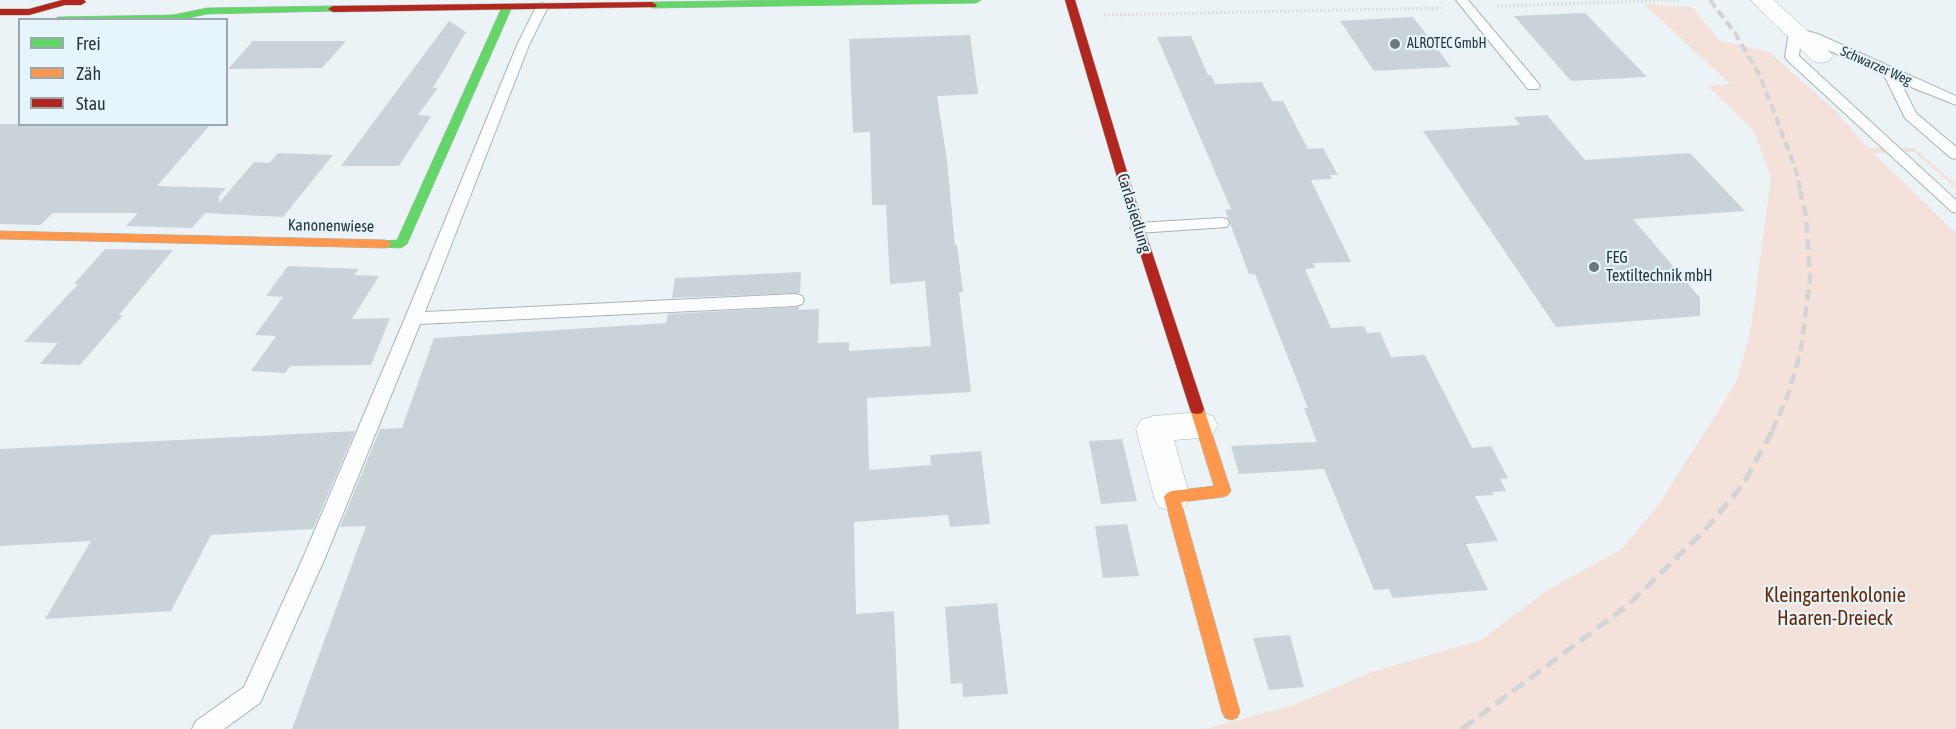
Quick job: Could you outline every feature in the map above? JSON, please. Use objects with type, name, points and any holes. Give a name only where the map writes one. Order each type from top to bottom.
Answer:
[{"type":"street","points":[[173,18],[207,11],[424,5],[542,7],[976,0]]},
{"type":"street","name":"Carlasiedlung","points":[[1070,0],[1138,228],[1222,491],[1172,497]]},
{"type":"street","name":"Schwarzer Weg","points":[[1761,0],[1821,56]]},
{"type":"street","points":[[0,12],[38,10],[65,2],[99,2]]},
{"type":"street","points":[[178,2],[189,2],[207,11]]},
{"type":"street","name":"Kanonenwiese","points":[[0,235],[401,244],[507,7]]},
{"type":"street","points":[[1201,424],[1153,429],[1231,712]]},
{"type":"lane","points":[[1466,4],[1533,86]]},
{"type":"lane","points":[[204,729],[252,695],[314,558],[414,318],[523,45],[542,7]]},
{"type":"lane","points":[[1795,32],[1792,57],[1956,208]]},
{"type":"lane","name":"Schwarzer Weg","points":[[1795,32],[1813,37],[1889,74],[1956,101]]},
{"type":"lane","points":[[1889,74],[1910,115],[1956,155]]},
{"type":"lane","points":[[1138,228],[1221,223]]},
{"type":"lane","points":[[414,318],[796,300]]},
{"type":"path","points":[[1095,16],[1466,4],[1679,0]]},
{"type":"green space","name":"Kleingartenkolonie Haaren-Dreieck","points":[[1644,4],[1692,7],[1719,40],[1769,52],[1835,110],[1868,148],[1914,148],[1956,184],[1956,188],[1914,152],[1873,153],[1956,233],[1956,729],[1205,729],[1293,705],[1372,672],[1481,640],[1550,588],[1621,550],[1659,504],[1737,381],[1751,328],[1771,178],[1754,131],[1708,86],[1730,84]]},
{"type":"building","points":[[1585,13],[1647,77],[1571,81],[1514,16]]},
{"type":"building","name":"ALROTEC GmbH","points":[[1413,17],[1451,67],[1374,71],[1340,21]]},
{"type":"building","points":[[449,21],[466,32],[433,88],[438,88],[418,115],[431,116],[399,166],[341,166]]},
{"type":"building","points":[[970,35],[978,94],[937,96],[963,292],[959,292],[971,392],[867,398],[869,470],[931,465],[930,455],[981,451],[990,524],[950,527],[948,515],[854,522],[856,614],[894,611],[899,729],[292,729],[366,526],[340,527],[380,429],[402,428],[434,338],[666,323],[668,314],[799,307],[799,310],[819,309],[818,343],[849,342],[849,351],[931,346],[925,281],[890,284],[886,205],[872,205],[870,132],[853,133],[849,39]]},
{"type":"building","points":[[1191,36],[1208,75],[1211,75],[1215,84],[1262,82],[1272,101],[1283,101],[1308,149],[1323,148],[1338,175],[1330,175],[1332,179],[1311,180],[1351,262],[1313,263],[1315,268],[1305,269],[1331,328],[1364,326],[1367,333],[1380,332],[1391,357],[1425,355],[1472,448],[1491,446],[1508,478],[1500,479],[1506,491],[1492,492],[1494,495],[1475,496],[1498,541],[1466,544],[1488,590],[1393,598],[1389,589],[1374,590],[1324,469],[1239,474],[1231,446],[1317,442],[1304,408],[1308,408],[1255,274],[1249,274],[1225,210],[1231,209],[1157,37]]},
{"type":"building","points":[[253,41],[346,41],[322,68],[228,69]]},
{"type":"building","name":"FEG Textiltechnik mbH","points":[[1547,115],[1585,160],[1690,153],[1745,211],[1633,219],[1700,298],[1700,316],[1556,327],[1423,131],[1520,125],[1514,117]]},
{"type":"building","points":[[0,124],[18,124],[18,126],[209,126],[157,186],[226,188],[219,196],[219,203],[254,162],[269,163],[278,153],[333,155],[283,217],[205,213],[192,228],[126,226],[138,213],[53,213],[40,225],[0,224]]},
{"type":"building","points":[[105,249],[173,250],[119,315],[123,315],[80,365],[40,364],[58,343],[24,342],[78,284],[74,284]]},
{"type":"building","points":[[288,266],[359,269],[354,275],[379,276],[352,319],[390,318],[371,365],[290,366],[285,373],[251,371],[276,336],[255,335],[283,297],[266,296]]},
{"type":"building","points":[[801,272],[800,293],[672,298],[675,278]]},
{"type":"building","points":[[355,431],[313,529],[211,535],[171,611],[45,619],[91,541],[0,546],[0,449]]},
{"type":"building","points":[[1122,439],[1137,501],[1101,504],[1089,441]]},
{"type":"building","points":[[1127,524],[1139,576],[1103,578],[1095,526]]},
{"type":"building","points":[[997,603],[1008,694],[963,697],[962,683],[951,684],[945,607]]},
{"type":"building","points":[[1290,635],[1304,687],[1269,690],[1253,638]]},
{"type":"railway","points":[[1710,0],[1735,33],[1760,76],[1795,167],[1801,192]]},
{"type":"railway","points":[[1772,431],[1788,395],[1801,350],[1810,278],[1806,215],[1800,191]]},
{"type":"railway","points":[[1462,729],[1627,606],[1704,531],[1742,486],[1773,430]]},
{"type":"traffic: fast","points":[[652,5],[976,0]]},
{"type":"traffic: fast","points":[[386,244],[401,244],[507,7]]},
{"type":"traffic: fast","points":[[173,18],[207,11],[333,9]]},
{"type":"traffic: slow","points":[[0,235],[386,244]]},
{"type":"traffic: slow","points":[[1197,409],[1223,491],[1172,497],[1231,712]]},
{"type":"traffic: jam","points":[[1070,0],[1138,228],[1197,409]]},
{"type":"traffic: jam","points":[[0,12],[29,12],[65,2],[81,2]]},
{"type":"traffic: jam","points":[[333,9],[652,5]]},
{"type":"place","name":"ALROTEC GmbH","points":[[1395,44]]},
{"type":"place","name":"FEG Textiltechnik mbH","points":[[1594,267]]}]
